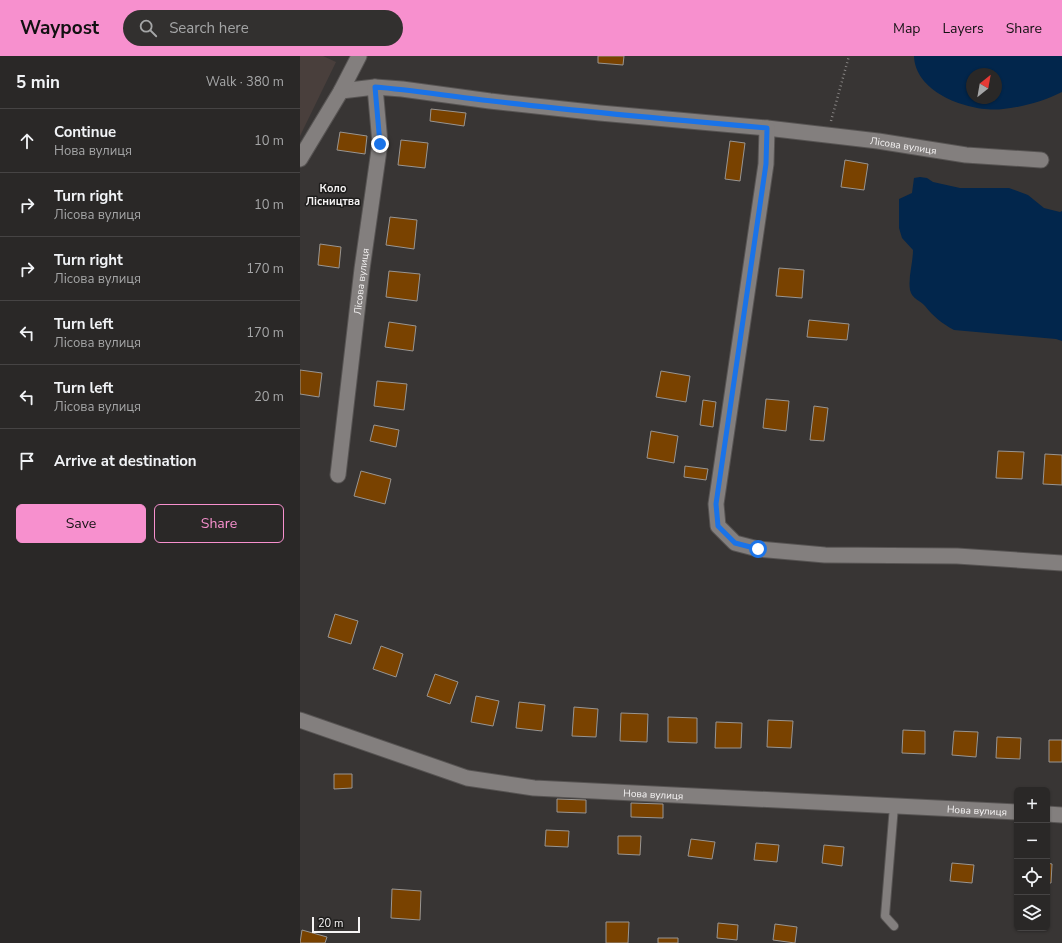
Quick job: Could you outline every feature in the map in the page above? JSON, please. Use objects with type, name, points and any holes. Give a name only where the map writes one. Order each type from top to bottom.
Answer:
[{"type":"street","points":[[300,159],[341,91],[359,56]]},
{"type":"street","name":"Лісова вулиця","points":[[341,91],[375,87],[402,89],[490,101],[827,135],[878,141],[966,155],[1041,160]]},
{"type":"street","name":"Лісова вулиця","points":[[338,475],[362,269],[380,144],[375,87]]},
{"type":"street","points":[[767,128],[766,164],[716,504],[718,526],[735,543],[758,549],[825,555],[956,556],[1062,563]]},
{"type":"street","name":"Нова вулиця","points":[[300,720],[467,778],[534,788],[1014,812]]},
{"type":"street","points":[[1050,814],[1062,815]]},
{"type":"lane","points":[[894,806],[885,916],[894,926]]},
{"type":"path","points":[[827,135],[849,56]]},
{"type":"shaded area","points":[[300,56],[323,56],[336,62],[300,136]]},
{"type":"water","points":[[914,56],[1062,56],[1062,92],[1041,101],[1018,107],[990,109],[976,108],[961,104],[934,91],[924,81],[917,69]]},
{"type":"water","points":[[914,178],[927,178],[933,182],[960,188],[1009,188],[1028,195],[1044,208],[1060,212],[1062,211],[1062,341],[1056,339],[954,330],[938,320],[912,295],[910,290],[910,275],[913,250],[902,238],[899,228],[899,199],[912,193]]},
{"type":"building","points":[[598,56],[624,56],[623,65],[598,63]]},
{"type":"building","points":[[431,109],[466,113],[464,126],[430,121]]},
{"type":"building","points":[[340,132],[367,136],[365,154],[337,150]]},
{"type":"building","points":[[401,140],[428,143],[425,168],[398,165]]},
{"type":"building","points":[[730,141],[745,143],[740,181],[725,179]]},
{"type":"building","points":[[845,160],[868,164],[864,190],[841,187]]},
{"type":"building","points":[[390,217],[417,220],[414,249],[386,245]]},
{"type":"building","points":[[320,244],[341,247],[339,268],[318,265]]},
{"type":"building","points":[[779,268],[804,270],[802,298],[776,296]]},
{"type":"building","points":[[389,271],[420,274],[417,301],[386,297]]},
{"type":"building","points":[[809,320],[849,324],[847,340],[807,337]]},
{"type":"building","points":[[389,322],[416,326],[413,351],[385,347]]},
{"type":"building","points":[[300,370],[322,373],[319,397],[300,394]]},
{"type":"building","points":[[661,371],[690,376],[686,402],[656,397]]},
{"type":"building","points":[[377,381],[407,384],[404,410],[374,406]]},
{"type":"building","points":[[766,399],[789,401],[786,431],[763,428]]},
{"type":"building","points":[[703,400],[716,402],[713,427],[700,425]]},
{"type":"building","points":[[814,406],[828,408],[824,441],[810,440]]},
{"type":"building","points":[[374,425],[399,430],[396,447],[370,441]]},
{"type":"building","points":[[651,431],[678,436],[674,463],[647,458]]},
{"type":"building","points":[[998,451],[1024,452],[1022,479],[996,478]]},
{"type":"building","points":[[1045,454],[1062,455],[1062,485],[1043,484]]},
{"type":"building","points":[[685,466],[708,469],[706,480],[684,477]]},
{"type":"building","points":[[361,471],[391,479],[385,504],[354,496]]},
{"type":"building","points":[[335,614],[358,621],[351,644],[328,637]]},
{"type":"building","points":[[381,646],[403,654],[396,677],[373,669]]},
{"type":"building","points":[[435,674],[458,682],[450,704],[427,696]]},
{"type":"building","points":[[476,696],[499,701],[493,726],[471,722]]},
{"type":"building","points":[[519,702],[545,705],[542,731],[516,728]]},
{"type":"building","points":[[574,707],[598,709],[596,737],[572,736]]},
{"type":"building","points":[[621,713],[648,714],[647,742],[620,741]]},
{"type":"building","points":[[668,717],[697,718],[697,743],[668,742]]},
{"type":"building","points":[[768,720],[793,721],[791,748],[767,747]]},
{"type":"building","points":[[716,722],[742,723],[741,748],[715,748]]},
{"type":"building","points":[[903,730],[925,731],[925,754],[902,753]]},
{"type":"building","points":[[954,731],[978,732],[976,757],[952,755]]},
{"type":"building","points":[[997,737],[1021,738],[1020,759],[996,758]]},
{"type":"building","points":[[1049,740],[1062,740],[1062,762],[1049,762]]},
{"type":"building","points":[[334,774],[352,774],[352,788],[334,789]]},
{"type":"building","points":[[557,799],[586,800],[586,813],[557,812]]},
{"type":"building","points":[[631,803],[663,804],[663,818],[631,817]]},
{"type":"building","points":[[546,830],[569,831],[568,847],[545,846]]},
{"type":"building","points":[[618,836],[641,836],[640,855],[618,854]]},
{"type":"building","points":[[691,839],[715,842],[712,859],[688,856]]},
{"type":"building","points":[[756,843],[779,845],[777,862],[754,860]]},
{"type":"building","points":[[824,845],[844,847],[842,866],[822,863]]},
{"type":"building","points":[[952,863],[974,865],[972,883],[950,881]]},
{"type":"building","points":[[1050,864],[1052,864],[1050,883]]},
{"type":"building","points":[[392,889],[421,891],[420,920],[391,918]]},
{"type":"building","points":[[606,922],[629,922],[628,943],[606,943]]},
{"type":"building","points":[[718,923],[738,925],[737,940],[717,938]]},
{"type":"building","points":[[775,924],[797,927],[795,943],[773,940]]},
{"type":"building","points":[[302,930],[327,937],[325,943],[300,943]]},
{"type":"building","points":[[658,938],[678,938],[678,943],[658,943]]},
{"type":"district","name":"Коло Лісництва","points":[[333,194]]},
{"type":"route","points":[[380,144],[375,87],[600,113],[767,128],[766,164],[716,504],[718,526],[735,543],[758,549]]}]
